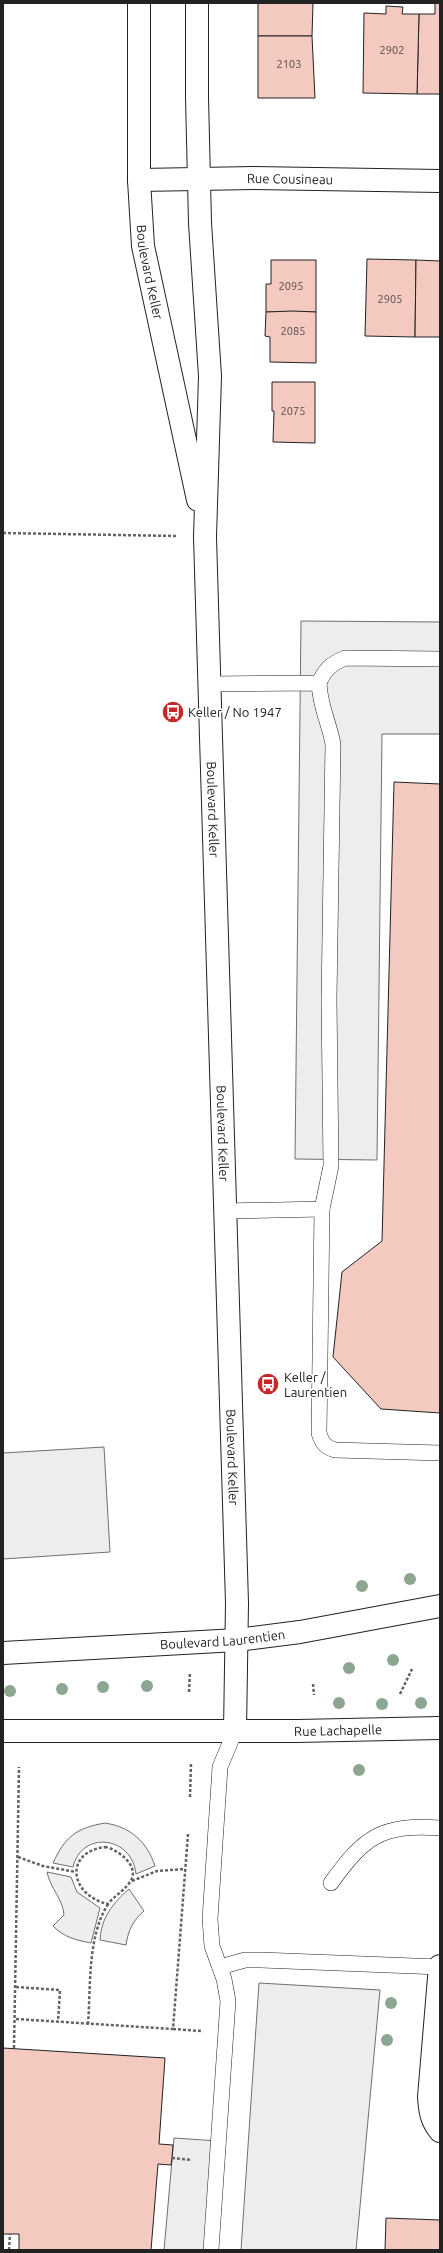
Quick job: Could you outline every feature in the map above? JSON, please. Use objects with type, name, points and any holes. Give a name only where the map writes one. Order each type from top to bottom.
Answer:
[{"type":"street","name":"Boulevard Keller","points":[[139,3],[139,180],[141,224],[148,275],[205,537]]},
{"type":"street","name":"Boulevard Keller","points":[[197,3],[199,179],[210,376],[205,537],[226,1211],[237,1640],[235,1731]]},
{"type":"street","name":"Rue Cousineau","points":[[139,180],[440,181]]},
{"type":"street","name":"Boulevard Laurentien","points":[[3,1653],[237,1640],[300,1632],[440,1606]]},
{"type":"street","name":"Rue Lachapelle","points":[[235,1731],[440,1728]]},
{"type":"street","points":[[3,1731],[235,1731]]},
{"type":"street","points":[[440,1967],[429,2097],[430,2112],[433,2122],[440,2131]]},
{"type":"lane","points":[[440,659],[345,658],[333,663],[324,670],[319,683],[320,700],[330,729],[333,744],[328,1000],[331,1166],[322,1209],[319,1433],[321,1441],[327,1448],[336,1450],[440,1453]]},
{"type":"lane","points":[[210,684],[319,683]]},
{"type":"lane","points":[[226,1211],[322,1209]]},
{"type":"lane","points":[[211,2250],[228,2001],[220,1967],[212,1946],[210,1919],[220,1767],[235,1731]]},
{"type":"lane","points":[[331,1883],[349,1858],[374,1838],[394,1829],[417,1827],[440,1828]]},
{"type":"lane","points":[[220,1967],[245,1960],[440,1967]]},
{"type":"path","points":[[3,533],[164,536]]},
{"type":"path","points":[[400,1694],[412,1669]]},
{"type":"path","points":[[189,1692],[190,1670]]},
{"type":"path","points":[[314,1684],[314,1695]]},
{"type":"path","points":[[190,1799],[191,1764]]},
{"type":"path","points":[[14,2048],[16,2019],[19,1767]]},
{"type":"path","points":[[173,2029],[188,1830]]},
{"type":"path","points":[[105,1841],[105,1847]]},
{"type":"path","points":[[108,1904],[87,1898],[77,1881],[76,1872],[82,1857],[90,1851],[105,1847],[115,1849],[123,1854],[132,1873],[131,1881]]},
{"type":"path","points":[[18,1857],[43,1866],[76,1872]]},
{"type":"path","points":[[88,2024],[94,1944],[100,1919],[108,1904],[131,1881],[157,1871],[185,1869]]},
{"type":"path","points":[[116,1895],[119,1898]]},
{"type":"path","points":[[16,1987],[60,1990],[58,2022]]},
{"type":"path","points":[[16,2019],[209,2032]]},
{"type":"path","points":[[9,2250],[10,2234]]},
{"type":"shaded area","points":[[301,621],[440,622],[440,734],[382,734],[377,1160],[295,1159]]},
{"type":"shaded area","points":[[104,1447],[110,1552],[3,1559],[3,1453]]},
{"type":"shaded area","points":[[105,1823],[123,1828],[137,1837],[152,1857],[155,1866],[136,1874],[133,1861],[126,1852],[117,1845],[106,1842],[96,1843],[86,1847],[78,1855],[73,1867],[53,1863],[62,1846],[73,1835],[86,1828]]},
{"type":"shaded area","points":[[47,1872],[71,1877],[77,1892],[100,1908],[91,1943],[70,1938],[53,1926],[64,1915],[63,1909]]},
{"type":"shaded area","points":[[129,1889],[144,1911],[132,1926],[126,1945],[100,1940],[105,1918],[113,1905]]},
{"type":"shaded area","points":[[259,1983],[380,1990],[356,2250],[241,2250]]},
{"type":"shaded area","points":[[174,2138],[218,2141],[211,2250],[164,2250]]},
{"type":"building","points":[[258,3],[313,3],[312,36],[258,36]]},
{"type":"building","points":[[435,3],[440,3],[440,94],[417,94],[419,14],[435,14]]},
{"type":"building","points":[[386,6],[403,7],[402,14],[419,14],[417,94],[363,93],[364,13],[386,14]]},
{"type":"building","points":[[258,36],[312,36],[315,98],[258,98]]},
{"type":"building","points":[[367,259],[416,260],[415,337],[365,336]]},
{"type":"building","points":[[271,260],[316,260],[316,312],[266,312],[266,284],[271,284]]},
{"type":"building","points":[[416,260],[440,261],[440,337],[415,337]]},
{"type":"building","points":[[266,312],[316,312],[316,363],[270,362],[270,337],[265,336]]},
{"type":"building","points":[[272,382],[315,382],[315,443],[273,442],[274,411],[272,411]]},
{"type":"building","points":[[394,782],[440,784],[440,1413],[381,1409],[333,1357],[342,1272],[382,1241]]},
{"type":"building","points":[[3,2048],[165,2058],[159,2144],[173,2145],[171,2165],[158,2164],[151,2250],[19,2250],[19,2234],[3,2234]]},
{"type":"building","points":[[386,2218],[440,2220],[440,2250],[385,2250]]},
{"type":"place","name":"Keller / No 1947","points":[[173,712]]},
{"type":"place","name":"Keller / Laurentien","points":[[268,1384]]}]
